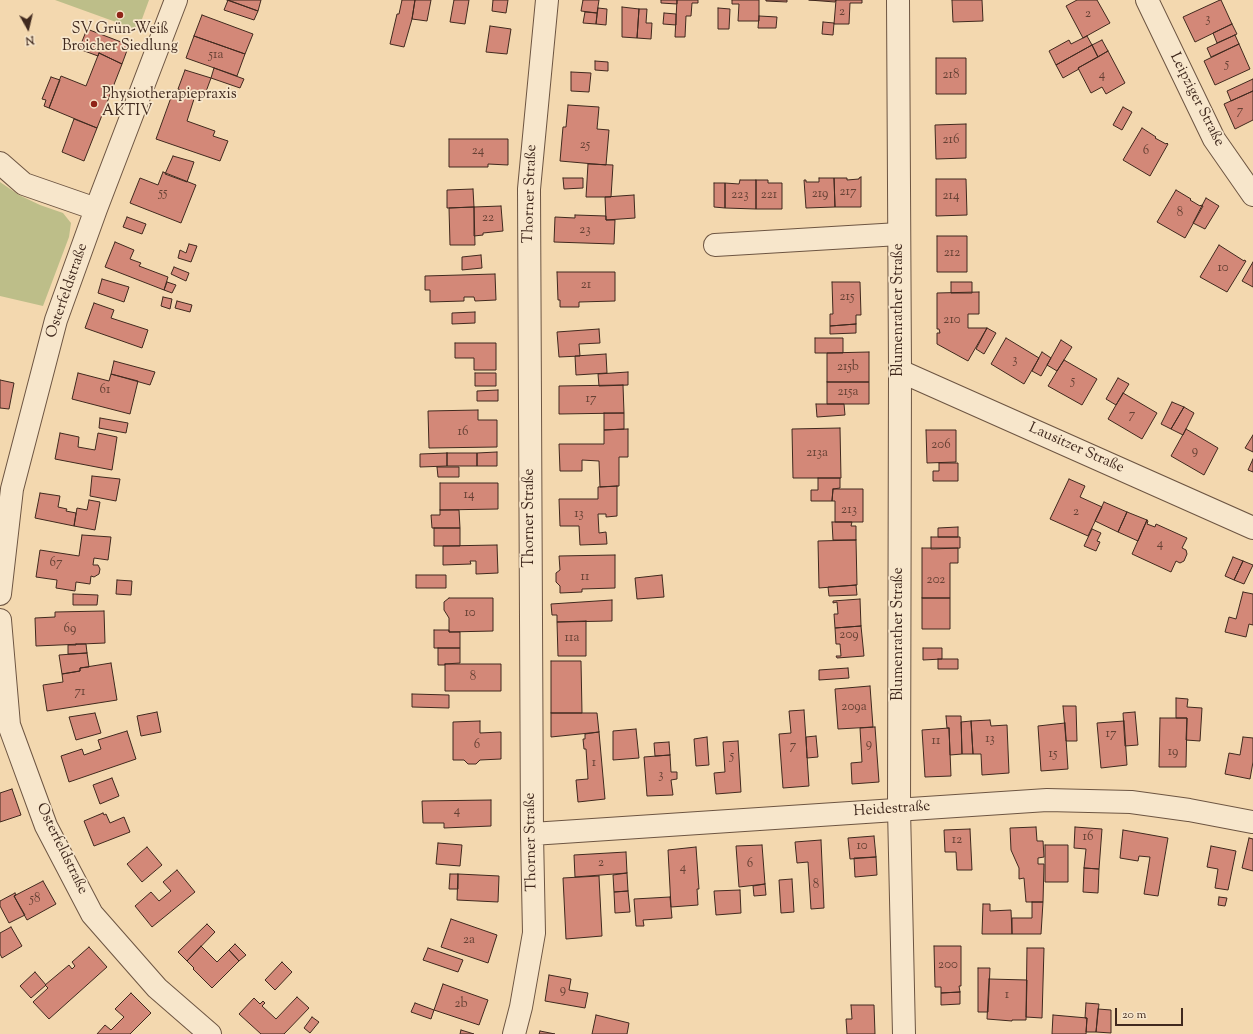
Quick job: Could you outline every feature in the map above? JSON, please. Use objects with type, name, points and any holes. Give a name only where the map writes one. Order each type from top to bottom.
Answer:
[{"type":"street","name":"Osterfeldstraße","points":[[0,594],[12,489],[56,320],[96,209],[176,0]]},
{"type":"street","name":"Thorner Straße","points":[[514,1034],[521,1008],[534,933],[532,834],[529,189],[547,0]]},
{"type":"street","name":"Blumenrather Straße","points":[[898,0],[900,371],[899,809],[904,1034]]},
{"type":"street","name":"Leipziger Straße","points":[[1147,0],[1214,138],[1253,195]]},
{"type":"street","points":[[0,163],[24,184],[96,209]]},
{"type":"street","name":"Blumenrather Straße","points":[[715,245],[899,234]]},
{"type":"street","name":"Lausitzer Straße","points":[[900,371],[1253,528]]},
{"type":"street","name":"Osterfeldstraße","points":[[0,620],[9,725],[46,826],[92,914],[157,988],[210,1034]]},
{"type":"street","name":"Heidestraße","points":[[532,834],[1047,800],[1131,802],[1188,810],[1252,822]]},
{"type":"green space","name":"SV Grün-Weiß Broicher Siedlung","points":[[55,0],[149,0],[138,30]]},
{"type":"green space","points":[[0,182],[19,195],[40,205],[63,213],[71,223],[69,237],[43,306],[0,296]]},
{"type":"building","points":[[227,0],[261,0],[258,11]]},
{"type":"building","points":[[228,0],[258,11],[254,20],[224,10]]},
{"type":"building","points":[[402,0],[415,0],[412,19],[404,47],[390,44]]},
{"type":"building","points":[[415,0],[431,0],[427,21],[412,19]]},
{"type":"building","points":[[454,0],[469,0],[465,24],[450,22]]},
{"type":"building","points":[[493,0],[508,0],[506,13],[492,11]]},
{"type":"building","points":[[583,0],[599,0],[597,13],[581,11]]},
{"type":"building","points":[[661,0],[677,0],[677,4],[661,3]]},
{"type":"building","points":[[677,0],[698,0],[698,3],[692,3],[691,16],[686,16],[685,37],[675,37]]},
{"type":"building","points":[[732,0],[759,0],[759,21],[738,21],[739,4],[732,4]]},
{"type":"building","points":[[787,0],[787,2],[766,1]]},
{"type":"building","points":[[809,0],[836,0],[835,2]]},
{"type":"building","points":[[836,0],[862,0],[862,3],[850,3],[849,24],[834,24]]},
{"type":"building","points":[[952,0],[982,0],[983,21],[953,22]]},
{"type":"building","points":[[1077,0],[1097,0],[1110,23],[1083,38],[1066,6]]},
{"type":"building","points":[[1220,0],[1232,24],[1195,42],[1183,17]]},
{"type":"building","points":[[622,7],[639,9],[637,38],[622,37]]},
{"type":"building","points":[[598,8],[607,9],[606,25],[596,24]]},
{"type":"building","points":[[718,8],[730,9],[729,29],[718,29]]},
{"type":"building","points":[[639,9],[647,9],[646,23],[652,23],[651,39],[637,38]]},
{"type":"building","points":[[585,12],[597,13],[596,24],[583,23]]},
{"type":"building","points":[[664,13],[676,14],[676,25],[663,24]]},
{"type":"building","points":[[202,15],[253,34],[245,54],[194,36]]},
{"type":"building","points":[[759,16],[777,17],[776,28],[758,28]]},
{"type":"building","points":[[823,22],[834,23],[833,35],[822,34]]},
{"type":"building","points":[[1232,24],[1237,34],[1217,43],[1213,33]]},
{"type":"building","points":[[490,26],[511,29],[507,54],[486,52]]},
{"type":"building","points":[[87,29],[129,45],[122,64],[99,53],[98,56],[79,49]]},
{"type":"building","points":[[1235,35],[1239,44],[1211,57],[1207,48]]},
{"type":"building","points":[[194,36],[245,54],[237,76],[186,58]]},
{"type":"building","points":[[1087,36],[1092,45],[1056,65],[1049,51],[1069,40],[1071,44]]},
{"type":"building","points":[[1102,40],[1108,51],[1098,57],[1092,45]]},
{"type":"building","points":[[1239,44],[1250,69],[1215,85],[1204,61]]},
{"type":"building","points":[[1092,45],[1098,57],[1063,78],[1056,65]]},
{"type":"building","points":[[1108,51],[1125,83],[1106,94],[1102,87],[1091,93],[1078,68]]},
{"type":"building","points":[[99,53],[122,64],[97,128],[49,108],[61,76],[86,86]]},
{"type":"building","points":[[936,58],[966,58],[966,94],[936,94]]},
{"type":"building","points":[[595,61],[608,62],[608,71],[595,70]]},
{"type":"building","points":[[214,68],[244,79],[240,88],[211,78]]},
{"type":"building","points":[[185,70],[211,78],[204,97],[178,89]]},
{"type":"building","points":[[571,72],[591,73],[589,92],[571,91]]},
{"type":"building","points":[[51,77],[60,80],[49,108],[44,106],[46,100],[42,99]]},
{"type":"building","points":[[1253,79],[1253,91],[1231,101],[1227,91]]},
{"type":"building","points":[[1253,91],[1253,120],[1235,129],[1224,104]]},
{"type":"building","points":[[173,92],[194,99],[187,121],[215,131],[213,136],[228,141],[220,161],[156,139]]},
{"type":"building","points":[[568,105],[599,107],[597,129],[609,130],[606,165],[560,161],[563,127],[566,127]]},
{"type":"building","points":[[1123,107],[1132,112],[1122,130],[1113,125]]},
{"type":"building","points":[[74,119],[97,128],[84,161],[62,152]]},
{"type":"building","points":[[966,124],[966,158],[936,159],[935,125]]},
{"type":"building","points":[[1142,128],[1156,137],[1155,138],[1168,144],[1150,176],[1123,160]]},
{"type":"building","points":[[449,139],[508,139],[508,165],[488,164],[488,167],[449,167]]},
{"type":"building","points":[[173,156],[194,162],[187,182],[165,174]]},
{"type":"building","points":[[588,164],[613,165],[611,197],[586,197]]},
{"type":"building","points":[[163,172],[196,185],[181,223],[130,203],[140,178],[158,185]]},
{"type":"building","points":[[861,177],[861,207],[835,207],[834,178],[847,178],[847,180],[859,179]]},
{"type":"building","points":[[563,178],[583,178],[583,188],[564,189]]},
{"type":"building","points":[[819,178],[834,178],[835,207],[806,208],[804,180],[806,180],[806,182],[819,182]]},
{"type":"building","points":[[936,179],[966,179],[967,215],[936,216]]},
{"type":"building","points":[[740,180],[756,180],[756,209],[725,208],[725,183],[739,184]]},
{"type":"building","points":[[756,180],[768,180],[768,183],[782,183],[782,209],[756,209]]},
{"type":"building","points":[[714,183],[725,183],[725,208],[714,207]]},
{"type":"building","points":[[473,189],[474,207],[447,208],[447,190]]},
{"type":"building","points":[[1176,190],[1200,206],[1203,206],[1185,238],[1157,222]]},
{"type":"building","points":[[634,195],[635,218],[606,220],[605,197]]},
{"type":"building","points":[[1206,198],[1219,206],[1205,229],[1193,223]]},
{"type":"building","points":[[501,206],[503,231],[483,233],[483,235],[474,236],[474,207]]},
{"type":"building","points":[[474,207],[475,245],[450,245],[449,208]]},
{"type":"building","points":[[575,215],[606,216],[606,220],[615,220],[614,244],[554,242],[555,217],[575,218]]},
{"type":"building","points":[[127,217],[146,224],[142,234],[123,227]]},
{"type":"building","points":[[937,236],[967,236],[967,272],[937,272]]},
{"type":"building","points":[[115,242],[134,250],[130,259],[141,263],[139,266],[168,277],[164,290],[105,267]]},
{"type":"building","points":[[189,244],[197,246],[191,262],[178,258],[180,250],[186,253]]},
{"type":"building","points":[[1219,245],[1246,261],[1227,292],[1200,277]]},
{"type":"building","points":[[481,255],[482,268],[462,270],[462,257]]},
{"type":"building","points":[[1253,262],[1253,287],[1242,281]]},
{"type":"building","points":[[174,267],[189,273],[186,281],[171,274]]},
{"type":"building","points":[[557,272],[615,272],[615,301],[579,302],[579,307],[560,307],[560,300],[558,300]]},
{"type":"building","points":[[495,274],[496,300],[475,301],[474,297],[464,297],[464,301],[430,302],[430,290],[425,290],[425,276]]},
{"type":"building","points":[[102,279],[129,287],[124,302],[98,293]]},
{"type":"building","points":[[167,282],[176,285],[172,293],[164,290]]},
{"type":"building","points":[[832,282],[860,282],[861,315],[856,315],[856,324],[830,326],[830,314],[833,314]]},
{"type":"building","points":[[951,282],[972,282],[972,293],[951,293]]},
{"type":"building","points":[[979,292],[979,314],[968,314],[968,328],[987,328],[968,361],[937,344],[937,333],[940,333],[939,329],[937,329],[937,293]]},
{"type":"building","points":[[163,297],[172,299],[170,309],[161,306]]},
{"type":"building","points":[[177,301],[192,305],[190,312],[175,308]]},
{"type":"building","points":[[94,303],[114,310],[111,318],[148,330],[142,348],[85,328]]},
{"type":"building","points":[[475,312],[475,323],[452,324],[452,313]]},
{"type":"building","points":[[856,324],[856,333],[830,334],[830,326]]},
{"type":"building","points":[[987,328],[996,333],[984,354],[976,349]]},
{"type":"building","points":[[599,329],[600,343],[579,344],[580,356],[559,357],[557,332]]},
{"type":"building","points":[[815,338],[843,338],[843,353],[815,353]]},
{"type":"building","points":[[1006,338],[1039,358],[1024,384],[991,364]]},
{"type":"building","points":[[1061,340],[1072,347],[1057,371],[1047,365]]},
{"type":"building","points":[[455,343],[496,343],[496,370],[474,370],[474,358],[455,358]]},
{"type":"building","points":[[869,352],[869,382],[827,382],[827,353]]},
{"type":"building","points":[[1042,352],[1051,358],[1041,376],[1032,371]]},
{"type":"building","points":[[606,354],[607,373],[576,375],[575,356]]},
{"type":"building","points":[[1064,360],[1097,379],[1082,405],[1048,386]]},
{"type":"building","points":[[114,361],[155,372],[150,385],[111,374]]},
{"type":"building","points":[[628,372],[628,385],[599,386],[598,374]]},
{"type":"building","points":[[78,373],[109,381],[111,374],[138,381],[130,414],[72,399]]},
{"type":"building","points":[[475,373],[496,373],[496,386],[475,386]]},
{"type":"building","points":[[1118,378],[1129,384],[1116,405],[1106,399]]},
{"type":"building","points":[[0,380],[14,383],[9,409],[0,408]]},
{"type":"building","points":[[827,382],[869,382],[869,404],[827,404]]},
{"type":"building","points":[[623,385],[624,413],[559,414],[559,386]]},
{"type":"building","points":[[498,390],[498,401],[477,401],[477,391]]},
{"type":"building","points":[[1123,393],[1157,413],[1142,439],[1108,419]]},
{"type":"building","points":[[1172,402],[1184,407],[1171,429],[1161,424]]},
{"type":"building","points":[[816,404],[844,404],[845,415],[817,417]]},
{"type":"building","points":[[1184,407],[1194,413],[1183,435],[1171,429]]},
{"type":"building","points":[[478,410],[478,420],[497,420],[497,447],[429,448],[428,411]]},
{"type":"building","points":[[604,413],[624,413],[624,429],[604,430]]},
{"type":"building","points":[[100,418],[128,423],[126,433],[99,428]]},
{"type":"building","points":[[840,428],[841,478],[793,478],[792,429]]},
{"type":"building","points":[[628,429],[628,457],[619,457],[619,486],[600,487],[599,461],[582,460],[582,471],[560,471],[559,444],[604,444],[604,430]]},
{"type":"building","points":[[1186,429],[1218,448],[1204,475],[1171,456]]},
{"type":"building","points":[[926,430],[956,430],[956,462],[927,463]]},
{"type":"building","points":[[60,433],[79,437],[78,447],[95,450],[98,433],[117,437],[112,470],[55,459]]},
{"type":"building","points":[[1253,435],[1253,452],[1245,448]]},
{"type":"building","points":[[497,452],[497,466],[477,466],[477,453]]},
{"type":"building","points":[[447,453],[447,466],[420,467],[420,454]]},
{"type":"building","points":[[447,453],[477,453],[477,466],[447,466]]},
{"type":"building","points":[[1253,459],[1253,472],[1248,470]]},
{"type":"building","points":[[939,463],[958,463],[958,481],[933,481],[933,471],[939,471]]},
{"type":"building","points":[[437,467],[459,467],[459,477],[438,477]]},
{"type":"building","points":[[92,476],[120,479],[116,501],[90,496]]},
{"type":"building","points":[[818,478],[840,478],[840,488],[833,489],[832,501],[811,501],[811,490],[818,490]]},
{"type":"building","points":[[1069,479],[1085,486],[1080,497],[1102,507],[1088,536],[1050,519]]},
{"type":"building","points":[[440,483],[498,483],[498,509],[440,510]]},
{"type":"building","points":[[617,486],[617,516],[606,517],[606,514],[598,514],[599,533],[606,532],[607,544],[580,545],[579,526],[560,526],[559,499],[598,499],[598,487]]},
{"type":"building","points":[[833,489],[863,489],[863,522],[835,522],[835,501],[832,501]]},
{"type":"building","points":[[40,493],[60,496],[58,507],[67,509],[66,511],[76,513],[74,526],[35,518]]},
{"type":"building","points":[[89,500],[100,502],[95,530],[74,526],[77,508],[87,510]]},
{"type":"building","points":[[1104,502],[1127,512],[1118,532],[1095,521]]},
{"type":"building","points":[[440,510],[459,510],[460,528],[432,528],[431,515],[440,515]]},
{"type":"building","points":[[1127,512],[1147,520],[1138,541],[1118,532]]},
{"type":"building","points":[[1147,520],[1147,524],[1155,527],[1156,524],[1187,538],[1182,548],[1186,550],[1187,554],[1184,561],[1180,563],[1176,561],[1171,572],[1132,554]]},
{"type":"building","points":[[832,522],[852,522],[851,526],[856,526],[856,540],[833,540]]},
{"type":"building","points":[[958,527],[958,537],[938,537],[938,528]]},
{"type":"building","points":[[434,528],[460,528],[460,546],[434,546]]},
{"type":"building","points":[[1092,529],[1101,533],[1097,541],[1100,542],[1096,551],[1084,546]]},
{"type":"building","points":[[82,535],[111,537],[108,560],[94,558],[93,565],[98,565],[100,569],[99,574],[94,577],[91,576],[90,584],[76,582],[75,591],[56,588],[57,580],[36,577],[40,550],[79,556]]},
{"type":"building","points":[[931,537],[960,537],[960,548],[931,549]]},
{"type":"building","points":[[856,540],[857,585],[819,588],[818,541]]},
{"type":"building","points":[[497,545],[498,573],[476,574],[476,561],[470,561],[471,564],[443,565],[443,546]]},
{"type":"building","points":[[922,548],[958,548],[958,563],[950,563],[950,598],[922,598]]},
{"type":"building","points":[[615,555],[615,588],[582,589],[582,592],[560,593],[560,586],[556,582],[556,573],[560,570],[559,556]]},
{"type":"building","points":[[1233,557],[1243,561],[1234,580],[1225,576]]},
{"type":"building","points":[[1243,561],[1253,565],[1244,584],[1234,580]]},
{"type":"building","points":[[416,575],[446,575],[446,588],[416,588]]},
{"type":"building","points":[[662,575],[664,597],[637,599],[635,578]]},
{"type":"building","points":[[117,580],[132,581],[131,595],[116,594]]},
{"type":"building","points":[[856,585],[857,595],[829,596],[828,587]]},
{"type":"building","points":[[1243,592],[1253,594],[1253,625],[1249,624],[1246,637],[1225,632],[1229,617],[1236,619]]},
{"type":"building","points":[[73,594],[98,595],[97,605],[73,605]]},
{"type":"building","points":[[449,598],[493,598],[493,631],[449,632],[449,618],[444,610],[444,602]]},
{"type":"building","points":[[922,598],[950,598],[950,629],[922,629]]},
{"type":"building","points":[[860,599],[861,626],[835,628],[834,614],[838,614],[837,602],[833,603],[833,601]]},
{"type":"building","points":[[612,600],[612,621],[557,622],[557,615],[552,615],[551,604]]},
{"type":"building","points":[[104,611],[105,643],[36,646],[35,618],[55,617],[55,612]]},
{"type":"building","points":[[586,621],[586,656],[558,656],[557,622]]},
{"type":"building","points":[[861,626],[864,656],[837,658],[836,656],[841,656],[840,644],[836,644],[835,628]]},
{"type":"building","points":[[434,630],[460,632],[460,648],[434,648]]},
{"type":"building","points":[[86,644],[87,653],[68,654],[68,645]]},
{"type":"building","points":[[438,648],[460,648],[460,663],[438,665]]},
{"type":"building","points":[[923,648],[942,648],[942,659],[923,660]]},
{"type":"building","points":[[87,653],[89,667],[80,668],[80,671],[62,674],[59,655]]},
{"type":"building","points":[[938,659],[958,659],[958,669],[938,669]]},
{"type":"building","points":[[551,661],[581,661],[582,713],[551,713]]},
{"type":"building","points":[[111,663],[117,700],[47,711],[43,685],[63,682],[62,674],[80,671],[80,668]]},
{"type":"building","points":[[445,664],[501,664],[501,691],[445,691]]},
{"type":"building","points":[[848,668],[849,678],[819,680],[819,670]]},
{"type":"building","points":[[870,686],[873,727],[838,729],[835,689]]},
{"type":"building","points":[[412,694],[449,695],[449,708],[412,707]]},
{"type":"building","points":[[1176,698],[1188,699],[1187,707],[1202,708],[1200,741],[1186,740],[1187,718],[1176,718]]},
{"type":"building","points":[[1063,706],[1076,706],[1077,741],[1066,741]]},
{"type":"building","points":[[804,710],[809,786],[783,788],[779,734],[791,733],[789,711]]},
{"type":"building","points":[[157,712],[161,732],[141,736],[137,716]]},
{"type":"building","points":[[1135,712],[1138,745],[1125,746],[1123,713]]},
{"type":"building","points":[[95,713],[101,733],[76,740],[69,717]]},
{"type":"building","points":[[551,713],[597,713],[599,732],[551,737]]},
{"type":"building","points":[[946,716],[961,716],[962,754],[950,755],[949,728],[947,728]]},
{"type":"building","points":[[1160,718],[1187,718],[1186,767],[1159,767]]},
{"type":"building","points":[[990,720],[991,726],[1007,725],[1009,773],[982,775],[981,754],[973,754],[971,721]]},
{"type":"building","points":[[480,721],[480,733],[501,732],[501,759],[480,760],[476,764],[468,764],[464,760],[453,760],[453,722]]},
{"type":"building","points":[[971,721],[973,754],[962,754],[961,722]]},
{"type":"building","points":[[1124,721],[1127,765],[1101,768],[1097,723]]},
{"type":"building","points":[[1065,723],[1068,769],[1041,771],[1038,726]]},
{"type":"building","points":[[875,727],[879,782],[852,784],[851,763],[862,762],[860,728]]},
{"type":"building","points":[[949,728],[951,776],[925,777],[922,730]]},
{"type":"building","points":[[636,729],[639,758],[613,760],[613,731]]},
{"type":"building","points":[[127,731],[136,759],[69,782],[61,756],[82,749],[84,755],[101,749],[98,740]]},
{"type":"building","points":[[599,732],[605,799],[578,802],[576,780],[588,779],[586,749],[584,749],[583,739],[585,739],[585,734]]},
{"type":"building","points":[[816,736],[818,757],[807,758],[806,737]]},
{"type":"building","points":[[707,737],[709,765],[696,766],[694,739]]},
{"type":"building","points":[[1243,737],[1253,738],[1253,762],[1250,779],[1225,774],[1229,753],[1240,755]]},
{"type":"building","points":[[738,741],[741,792],[716,794],[714,773],[725,772],[723,742]]},
{"type":"building","points":[[669,742],[670,755],[655,756],[654,743]]},
{"type":"building","points":[[670,755],[671,772],[677,772],[677,779],[671,780],[673,795],[647,796],[644,757]]},
{"type":"building","points":[[112,778],[119,796],[100,804],[93,785]]},
{"type":"building","points":[[12,789],[21,815],[0,822],[0,793]]},
{"type":"building","points":[[491,800],[491,826],[444,828],[444,823],[423,823],[422,801]]},
{"type":"building","points":[[103,813],[104,815],[106,814],[110,823],[124,817],[130,832],[94,846],[84,821]]},
{"type":"building","points":[[1036,827],[1037,841],[1043,841],[1044,857],[1038,858],[1038,864],[1044,864],[1043,902],[1026,902],[1024,878],[1019,879],[1019,868],[1011,850],[1010,828]]},
{"type":"building","points":[[1075,827],[1102,829],[1099,869],[1084,868],[1086,849],[1074,848]]},
{"type":"building","points":[[970,829],[972,870],[957,870],[956,852],[945,852],[944,830]]},
{"type":"building","points":[[1123,830],[1168,838],[1158,896],[1144,894],[1150,857],[1139,856],[1138,861],[1120,858]]},
{"type":"building","points":[[874,836],[876,857],[850,859],[848,838]]},
{"type":"building","points":[[1249,838],[1253,839],[1253,871],[1242,868]]},
{"type":"building","points":[[821,840],[824,908],[811,909],[808,862],[797,863],[795,842]]},
{"type":"building","points":[[438,843],[462,845],[460,866],[436,864]]},
{"type":"building","points":[[762,845],[765,884],[739,887],[736,846]]},
{"type":"building","points":[[1045,845],[1068,845],[1068,882],[1045,882]]},
{"type":"building","points":[[1211,846],[1236,851],[1228,890],[1215,888],[1218,869],[1207,867]]},
{"type":"building","points":[[147,847],[162,865],[142,882],[127,864]]},
{"type":"building","points":[[696,847],[699,889],[697,889],[698,905],[671,907],[668,850]]},
{"type":"building","points":[[626,852],[627,873],[575,877],[574,855]]},
{"type":"building","points":[[876,857],[877,875],[855,877],[854,858]]},
{"type":"building","points":[[1084,868],[1099,869],[1098,893],[1083,892]]},
{"type":"building","points":[[177,870],[195,892],[152,927],[135,906],[151,892],[159,901],[171,891],[163,882]]},
{"type":"building","points":[[627,873],[628,891],[614,892],[613,875]]},
{"type":"building","points":[[450,874],[458,874],[458,889],[449,889]]},
{"type":"building","points":[[458,874],[499,876],[498,902],[457,900]]},
{"type":"building","points":[[599,876],[602,936],[566,939],[563,878]]},
{"type":"building","points":[[792,879],[794,912],[781,913],[779,880]]},
{"type":"building","points":[[43,881],[56,904],[27,920],[14,896]]},
{"type":"building","points":[[765,884],[766,895],[754,896],[753,886]]},
{"type":"building","points":[[740,890],[741,913],[716,915],[714,891]]},
{"type":"building","points":[[628,891],[630,912],[615,913],[614,892]]},
{"type":"building","points":[[15,893],[16,895],[14,896],[25,915],[9,923],[0,906],[0,901]]},
{"type":"building","points":[[670,897],[672,918],[643,920],[644,926],[636,926],[634,899]]},
{"type":"building","points":[[1219,897],[1227,898],[1225,906],[1218,905]]},
{"type":"building","points":[[1032,902],[1043,902],[1041,934],[1012,934],[1012,918],[1032,918]]},
{"type":"building","points":[[983,904],[990,904],[990,911],[1011,910],[1012,934],[982,934]]},
{"type":"building","points":[[451,919],[497,935],[488,963],[441,947]]},
{"type":"building","points":[[207,924],[215,932],[187,961],[178,952]]},
{"type":"building","points":[[11,927],[22,946],[2,958],[0,954],[0,933]]},
{"type":"building","points":[[235,944],[246,955],[239,961],[229,950]]},
{"type":"building","points":[[201,946],[217,962],[229,950],[239,961],[212,988],[187,961]]},
{"type":"building","points":[[934,946],[961,946],[960,992],[941,993],[941,987],[935,987]]},
{"type":"building","points":[[89,947],[107,967],[49,1019],[33,1002],[48,988],[45,985],[69,965],[72,969],[75,966],[72,962]]},
{"type":"building","points":[[428,948],[463,960],[458,972],[423,960]]},
{"type":"building","points":[[1027,948],[1044,948],[1042,1018],[1026,1017]]},
{"type":"building","points":[[282,962],[292,972],[275,990],[265,980]]},
{"type":"building","points":[[978,968],[990,968],[988,1012],[978,1012]]},
{"type":"building","points":[[35,972],[46,985],[31,998],[20,986]]},
{"type":"building","points":[[549,975],[571,979],[569,990],[588,993],[585,1008],[545,1001]]},
{"type":"building","points":[[989,979],[1027,980],[1026,1020],[1012,1021],[987,1019]]},
{"type":"building","points":[[443,984],[488,1000],[479,1025],[434,1010]]},
{"type":"building","points":[[960,992],[960,1004],[941,1005],[941,993]]},
{"type":"building","points":[[131,993],[151,1013],[130,1034],[97,1034],[105,1025],[111,1030],[124,1017],[115,1009]]},
{"type":"building","points":[[297,997],[309,1008],[284,1034],[261,1034],[239,1014],[254,998],[260,1004],[263,1001],[265,1003],[262,1006],[276,1019]]},
{"type":"building","points":[[415,1003],[434,1010],[431,1019],[411,1012]]},
{"type":"building","points":[[1086,1003],[1099,1004],[1096,1032],[1086,1032]]},
{"type":"building","points":[[851,1005],[874,1005],[875,1034],[847,1034],[846,1019],[852,1019]]},
{"type":"building","points":[[1098,1009],[1111,1010],[1111,1033],[1096,1032]]},
{"type":"building","points":[[596,1015],[629,1023],[627,1034],[592,1034]]},
{"type":"building","points":[[1053,1015],[1087,1018],[1086,1034],[1052,1034]]},
{"type":"building","points":[[312,1017],[319,1022],[310,1033],[304,1028]]},
{"type":"building","points":[[461,1030],[474,1034],[460,1034]]},
{"type":"building","points":[[540,1031],[555,1034],[539,1034]]},
{"type":"place","name":"SV Grün-Weiß Broicher Siedlung","points":[[120,15]]},
{"type":"place","name":"Physiotherapiepraxis AKTIV","points":[[94,104]]}]
